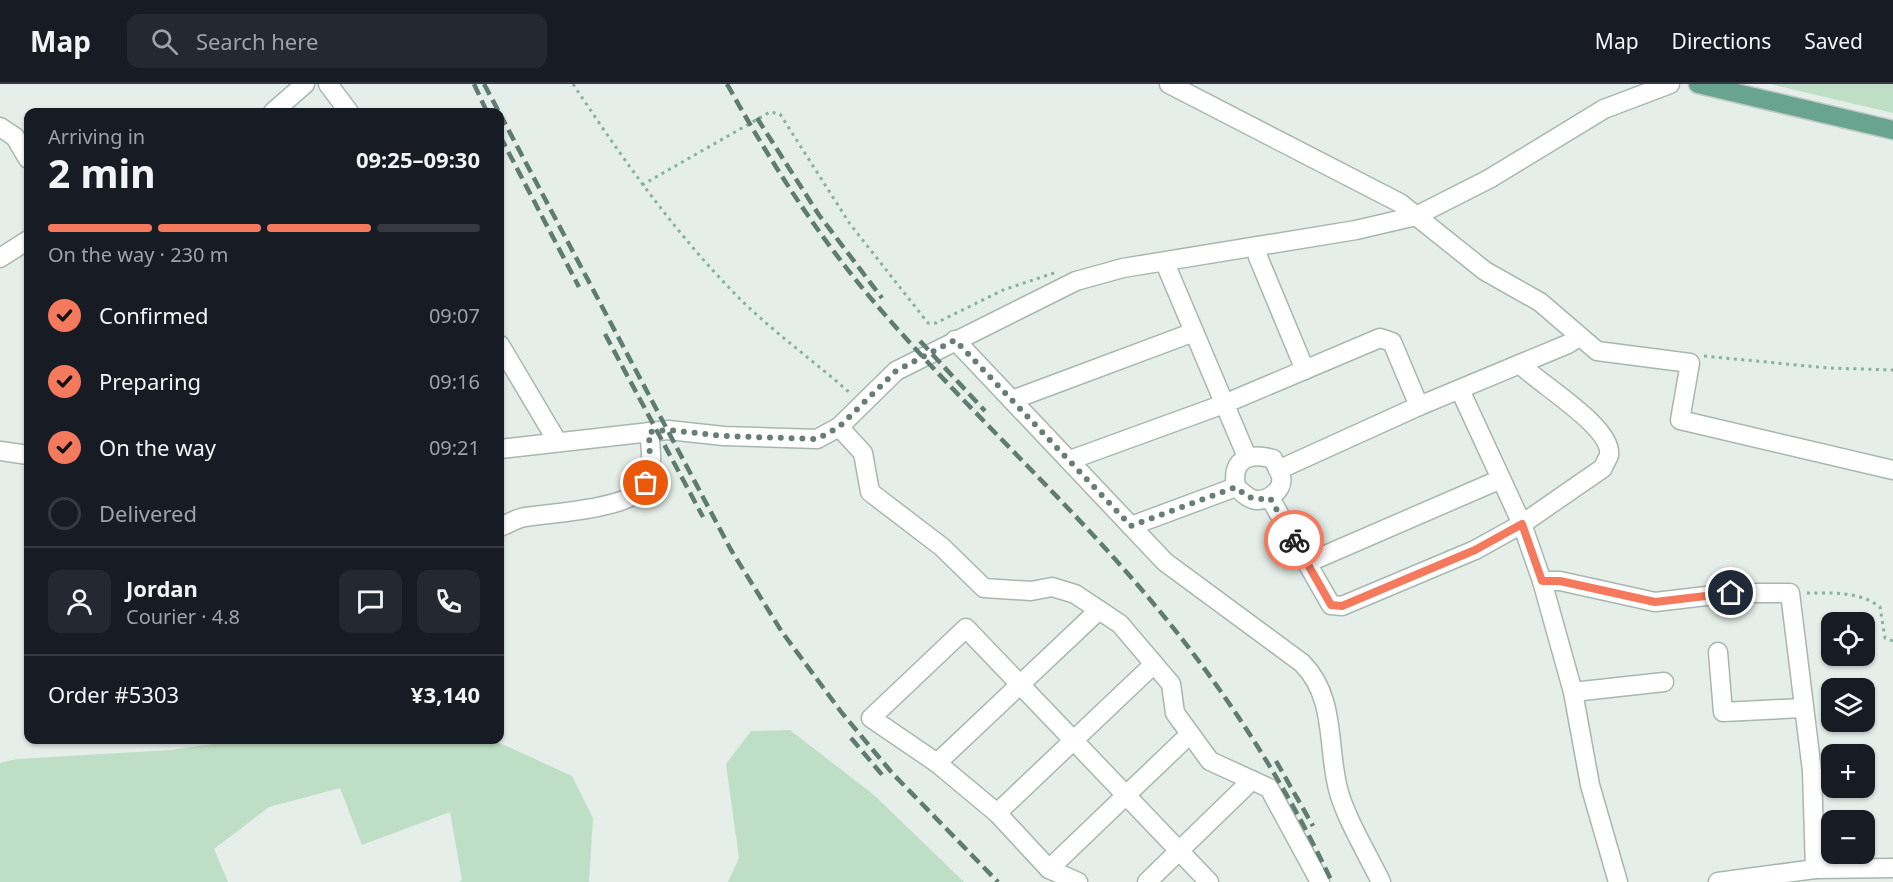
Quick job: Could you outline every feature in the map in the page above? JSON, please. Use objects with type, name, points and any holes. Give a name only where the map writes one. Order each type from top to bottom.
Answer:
[{"type":"main road","points":[[1698,84],[1893,130]]},
{"type":"street","points":[[277,108],[304,84]]},
{"type":"street","points":[[328,84],[347,108]]},
{"type":"street","points":[[1169,84],[1400,203],[1485,271],[1540,302],[1597,351],[1690,363],[1680,420],[1893,470]]},
{"type":"street","points":[[504,448],[668,430],[724,436],[817,439],[839,427],[896,371],[1076,281],[1124,268],[1256,248],[1356,230],[1416,216],[1489,179],[1604,109],[1670,84]]},
{"type":"street","points":[[0,127],[15,137],[24,152]]},
{"type":"street","points":[[0,258],[24,243]]},
{"type":"street","points":[[1256,248],[1305,370]]},
{"type":"street","points":[[1165,263],[1247,457]]},
{"type":"street","points":[[1012,400],[1194,332]]},
{"type":"street","points":[[1278,470],[1579,337]]},
{"type":"street","points":[[1070,460],[1224,404],[1380,338],[1392,342],[1419,406]]},
{"type":"street","points":[[955,340],[1165,562],[1302,663],[1314,675],[1323,690],[1338,792],[1381,882]]},
{"type":"street","points":[[504,352],[557,441]]},
{"type":"street","points":[[1270,498],[1331,605],[1342,606],[1475,550],[1522,524],[1603,468],[1609,455],[1606,439],[1595,426],[1520,364]]},
{"type":"street","points":[[1460,390],[1522,524],[1542,581],[1573,692],[1590,785],[1618,882]]},
{"type":"street","points":[[839,427],[863,453],[870,492],[942,547],[984,588],[1031,591],[1052,587],[1075,594],[1120,624],[1171,684],[1175,713],[1210,761],[1269,788],[1320,882]]},
{"type":"street","points":[[504,525],[523,517],[578,510],[635,494],[641,490],[648,476],[651,448],[649,432]]},
{"type":"street","points":[[0,451],[24,454]]},
{"type":"street","points":[[1258,455],[1273,459],[1278,470],[1282,478],[1280,487],[1270,498],[1257,500],[1248,498],[1236,487],[1234,475],[1239,463],[1247,457],[1258,455]]},
{"type":"street","points":[[1306,563],[1501,479]]},
{"type":"street","points":[[1131,526],[1236,487]]},
{"type":"street","points":[[1542,581],[1560,581],[1655,602],[1731,593],[1790,593],[1802,708],[1812,771],[1815,869]]},
{"type":"street","points":[[937,763],[1099,610]]},
{"type":"street","points":[[1078,882],[1049,869],[997,813],[937,763],[871,718],[966,628],[1209,882]]},
{"type":"street","points":[[1718,652],[1723,712],[1802,708]]},
{"type":"street","points":[[997,813],[1154,664]]},
{"type":"street","points":[[1573,692],[1664,682]]},
{"type":"street","points":[[1049,869],[1190,734]]},
{"type":"street","points":[[1148,882],[1252,780]]},
{"type":"street","points":[[1718,882],[1815,869],[1893,868]]},
{"type":"path","points":[[573,84],[642,185],[680,232],[743,301],[863,404]]},
{"type":"path","points":[[642,185],[770,112],[780,114],[850,224],[928,323],[936,323],[1003,291]]},
{"type":"path","points":[[1690,363],[1694,355],[1828,368],[1893,370]]},
{"type":"path","points":[[1790,593],[1839,593],[1870,599],[1880,607],[1885,638],[1893,641]]},
{"type":"green space","points":[[1772,84],[1893,84],[1893,113],[1778,86]]},
{"type":"green space","points":[[790,730],[874,795],[964,882],[728,882],[739,858],[726,764],[751,731]]},
{"type":"green space","points":[[212,744],[502,744],[572,776],[593,818],[589,882],[459,882],[462,880],[450,812],[362,845],[340,788],[269,807],[214,849],[228,882],[0,882],[0,763],[17,759],[171,750]]},
{"type":"railway","points":[[474,84],[485,108]]},
{"type":"railway","points":[[484,84],[497,108]]},
{"type":"railway","points":[[727,84],[798,201],[858,283],[943,379],[1105,548],[1192,652],[1268,764],[1291,802],[1332,882]]},
{"type":"railway","points":[[757,118],[819,215],[882,298]]},
{"type":"railway","points":[[504,122],[731,550],[782,632],[842,713],[893,774],[998,882]]},
{"type":"railway","points":[[504,144],[579,287]]},
{"type":"railway","points":[[605,334],[703,517]]},
{"type":"railway","points":[[920,341],[985,411]]},
{"type":"railway","points":[[851,738],[884,777]]},
{"type":"railway","points":[[1276,761],[1313,826]]},
{"type":"way so far","points":[[646,483],[651,448],[649,432],[668,430],[724,436],[817,439],[839,427],[896,371],[955,340],[1131,526],[1236,487],[1248,498],[1257,500],[1270,498],[1294,540]]},
{"type":"route","points":[[1294,540],[1331,605],[1342,606],[1475,550],[1502,533],[1522,524],[1542,581],[1560,581],[1655,602],[1731,593]]}]
